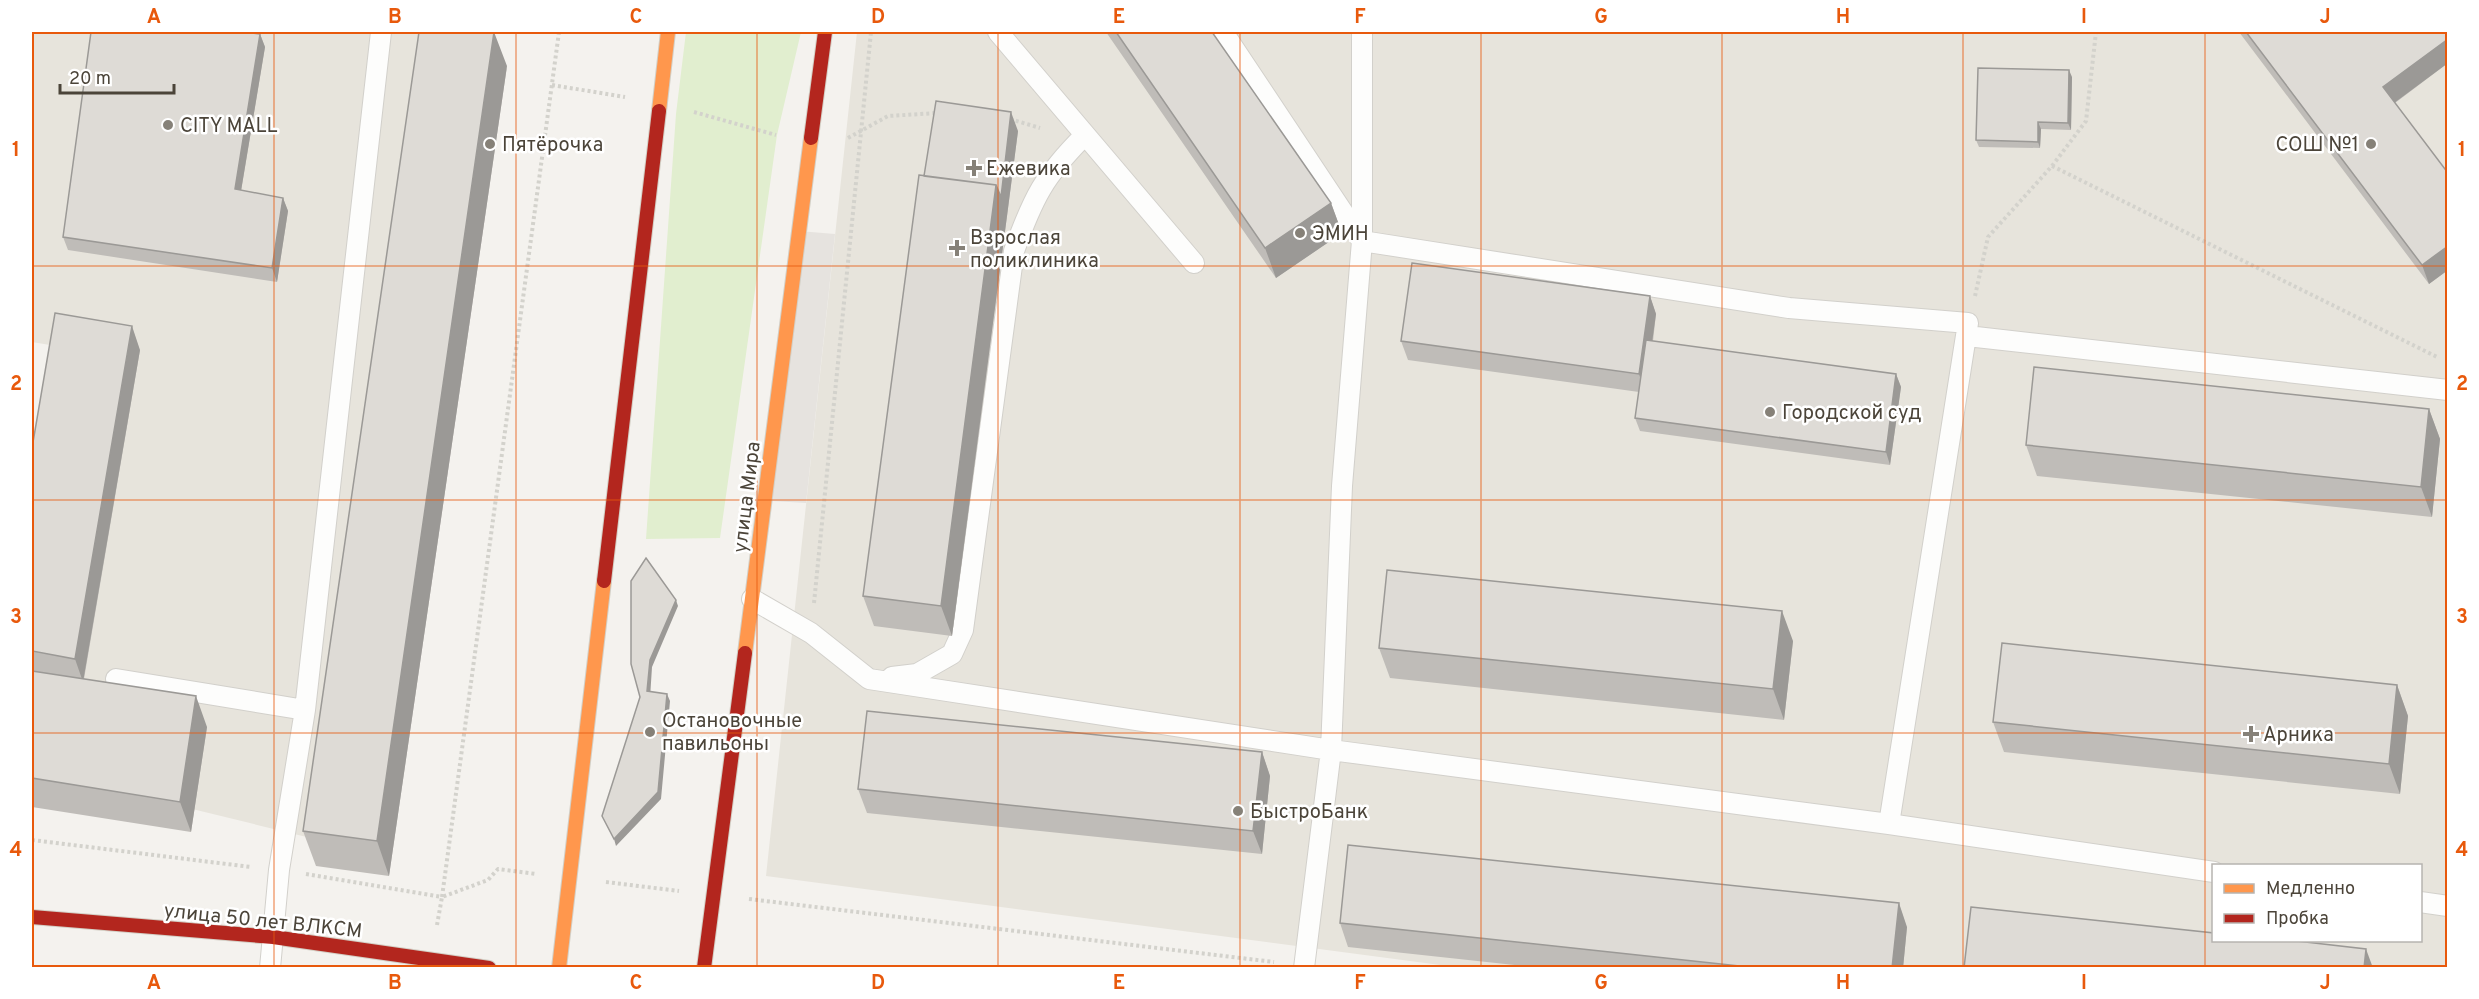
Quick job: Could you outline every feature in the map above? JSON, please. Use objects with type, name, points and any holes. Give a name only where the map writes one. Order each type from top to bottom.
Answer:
[{"type":"street","points":[[559,968],[668,32]]},
{"type":"street","name":"улица Мира","points":[[704,968],[825,32]]},
{"type":"street","name":"улица 50 лет ВЛКСМ","points":[[32,917],[273,937],[489,968]]},
{"type":"lane","points":[[270,968],[279,870],[305,710],[381,32]]},
{"type":"lane","points":[[998,32],[1194,264]]},
{"type":"lane","points":[[1223,32],[1362,241],[1789,308],[2448,390]]},
{"type":"lane","points":[[1304,968],[1331,750],[1341,486],[1362,241],[1362,32]]},
{"type":"lane","points":[[869,679],[917,674],[952,654],[963,630],[1014,250],[1033,199],[1058,161],[1084,136]]},
{"type":"lane","points":[[1888,824],[1968,329]]},
{"type":"lane","points":[[753,599],[811,633],[869,679],[1331,750],[1888,824],[2212,872]]},
{"type":"lane","points":[[116,679],[305,710]]},
{"type":"lane","points":[[2422,902],[2448,906]]},
{"type":"path","points":[[442,897],[559,32]]},
{"type":"path","points":[[811,633],[871,32]]},
{"type":"path","points":[[1968,329],[1988,237],[2052,166],[2086,121],[2096,32]]},
{"type":"path","points":[[2052,166],[2448,362]]},
{"type":"path","points":[[32,840],[279,870],[442,897],[488,880],[498,869],[545,875]]},
{"type":"path","points":[[604,882],[687,892]]},
{"type":"path","points":[[746,899],[1276,962]]},
{"type":"shaded area","points":[[32,32],[492,32],[356,849],[32,770],[110,355],[32,342]]},
{"type":"shaded area","points":[[857,32],[2447,32],[2447,967],[1463,968],[766,876]]},
{"type":"shaded area","points":[[799,231],[835,234],[806,503],[772,501]]},
{"type":"green space","points":[[686,32],[801,32],[777,135],[720,538],[646,539],[676,114]]},
{"type":"building","name":"CITY MALL","points":[[91,32],[260,34],[235,189],[283,198],[272,268],[63,237]]},
{"type":"building","points":[[419,32],[494,32],[377,841],[303,831]]},
{"type":"building","points":[[1116,32],[1212,32],[1331,203],[1265,248]]},
{"type":"building","name":"СОШ №1","points":[[2246,32],[2448,32],[2448,39],[2383,87],[2448,173],[2448,246],[2422,265]]},
{"type":"building","points":[[1978,68],[2069,70],[2068,123],[2038,122],[2038,142],[1976,140]]},
{"type":"building","points":[[936,101],[1011,112],[1001,197],[996,185],[924,176]]},
{"type":"building","points":[[919,175],[996,185],[941,606],[863,596]]},
{"type":"building","points":[[1412,263],[1650,296],[1639,374],[1401,341]]},
{"type":"building","points":[[55,313],[132,326],[75,659],[32,651],[32,448]]},
{"type":"building","name":"Городской суд","points":[[1646,340],[1896,374],[1886,452],[1635,418]]},
{"type":"building","points":[[2034,367],[2429,409],[2421,487],[2026,445]]},
{"type":"building","name":"Остановочные павильоны","points":[[646,558],[676,600],[650,660],[647,691],[667,694],[658,792],[614,839],[602,816],[640,697],[631,664],[631,581]]},
{"type":"building","points":[[1387,570],[1782,611],[1773,689],[1379,648]]},
{"type":"building","points":[[2002,643],[2397,685],[2389,764],[1993,722]]},
{"type":"building","points":[[32,671],[196,696],[180,802],[32,778]]},
{"type":"building","points":[[867,711],[1262,752],[1253,831],[858,789]]},
{"type":"building","points":[[1348,845],[1899,903],[1892,968],[1758,968],[1340,923]]},
{"type":"building","points":[[1971,907],[2212,933],[2212,942],[2305,942],[2366,949],[2364,968],[1964,968]]},
{"type":"traffic: slow","points":[[659,111],[668,32]]},
{"type":"traffic: slow","points":[[745,653],[811,138]]},
{"type":"traffic: slow","points":[[559,968],[604,581]]},
{"type":"traffic: jam","points":[[811,138],[825,32]]},
{"type":"traffic: jam","points":[[604,581],[659,111]]},
{"type":"traffic: jam","points":[[704,968],[745,653]]},
{"type":"traffic: jam","points":[[32,917],[273,937],[489,968]]},
{"type":"place","name":"CITY MALL","points":[[168,125]]},
{"type":"place","name":"Пятёрочка","points":[[490,144]]},
{"type":"place","name":"СОШ №1","points":[[2371,144]]},
{"type":"place","name":"Ежевика","points":[[974,168]]},
{"type":"place","name":"ЭМИН","points":[[1300,233]]},
{"type":"place","name":"Взрослая поликлиника","points":[[957,248]]},
{"type":"place","name":"Городской суд","points":[[1770,412]]},
{"type":"place","name":"Остановочные павильоны","points":[[650,732]]},
{"type":"place","name":"Арника","points":[[2251,734]]},
{"type":"place","name":"БыстроБанк","points":[[1238,811]]}]
